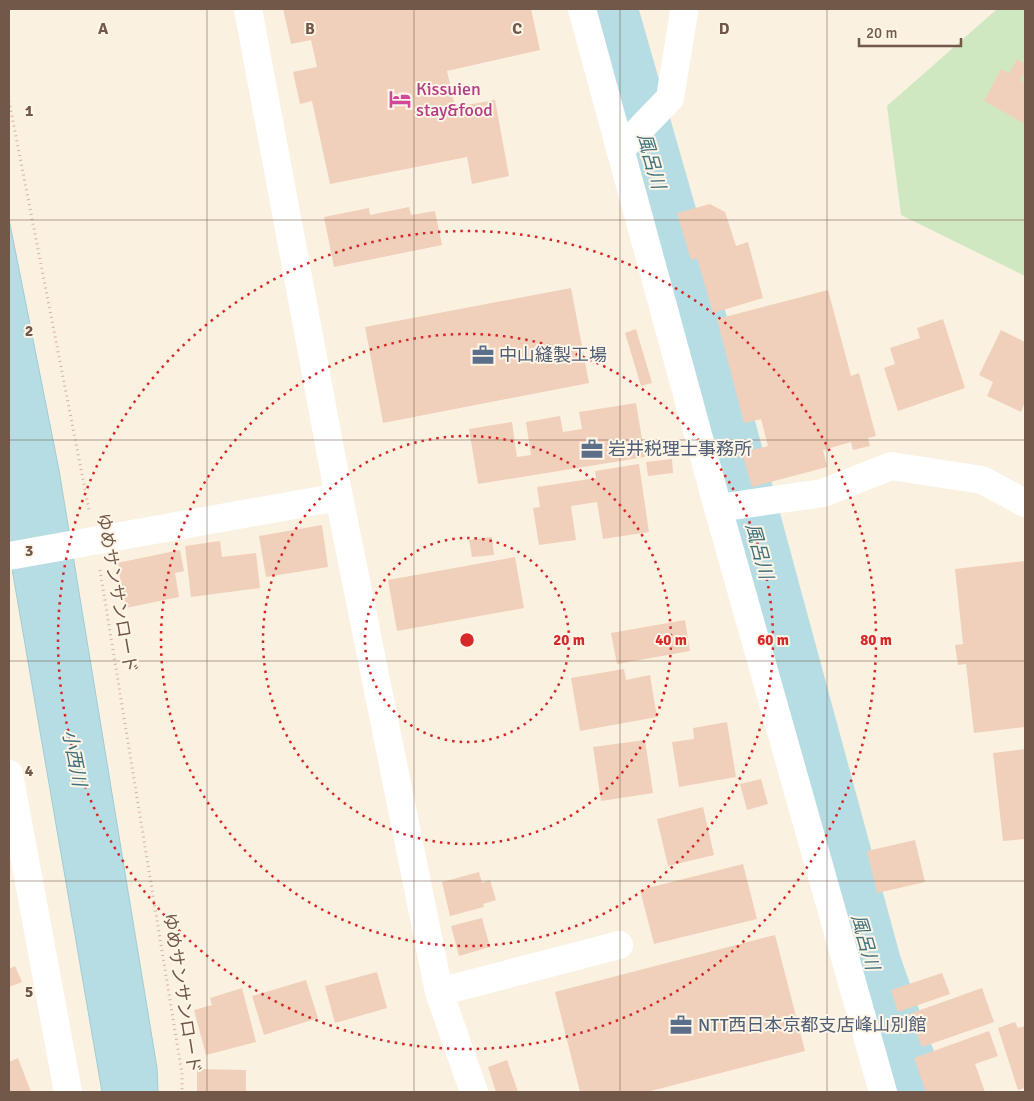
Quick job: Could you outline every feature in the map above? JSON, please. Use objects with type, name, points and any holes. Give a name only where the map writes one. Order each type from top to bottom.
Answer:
[{"type":"street","points":[[248,9],[339,497],[439,992],[474,1092]]},
{"type":"street","points":[[582,9],[718,508],[883,1092]]},
{"type":"street","points":[[620,150],[670,98],[684,12]]},
{"type":"street","points":[[718,508],[823,493],[891,466],[982,480],[1025,503]]},
{"type":"street","points":[[9,556],[339,497]]},
{"type":"street","points":[[9,774],[68,1092]]},
{"type":"street","points":[[439,992],[619,945]]},
{"type":"path","name":"ゆめサンサンロード","points":[[9,101],[95,540],[180,1064],[182,1092]]},
{"type":"green space","points":[[997,9],[1025,9],[1025,276],[901,215],[887,106]]},
{"type":"water","name":"小西川","points":[[9,219],[59,470],[157,1068],[158,1092],[102,1092],[9,551]]},
{"type":"building","points":[[283,9],[531,9],[540,50],[447,71],[455,107],[495,100],[509,176],[472,184],[467,157],[330,184],[312,101],[300,104],[293,72],[317,67],[311,40],[291,44]]},
{"type":"building","points":[[1017,59],[1025,64],[1025,71],[1020,80],[1025,83],[1025,124],[984,101],[1001,69],[1009,73]]},
{"type":"building","points":[[710,204],[725,212],[736,246],[748,242],[763,298],[713,313],[697,258],[691,260],[677,213]]},
{"type":"building","points":[[409,207],[411,215],[435,211],[442,245],[334,267],[324,217],[369,208],[370,215]]},
{"type":"building","points":[[571,288],[589,383],[383,423],[365,327]]},
{"type":"building","points":[[828,290],[851,376],[859,373],[876,436],[868,438],[870,446],[853,450],[851,442],[823,450],[827,467],[752,487],[742,452],[768,446],[761,419],[744,423],[717,319]]},
{"type":"building","points":[[943,319],[965,388],[898,411],[884,368],[895,364],[890,348],[920,338],[917,328]]},
{"type":"building","points":[[636,329],[652,383],[641,386],[625,333]]},
{"type":"building","points":[[1001,330],[1025,342],[1025,402],[1021,412],[987,396],[993,382],[979,375]]},
{"type":"building","points":[[636,403],[645,457],[478,484],[469,429],[512,422],[517,457],[531,455],[526,422],[560,416],[563,432],[582,429],[579,412]]},
{"type":"building","points":[[672,459],[673,473],[648,476],[646,462]]},
{"type":"building","points":[[639,464],[649,532],[603,539],[597,502],[571,506],[576,540],[539,545],[533,508],[540,507],[537,487],[596,478],[595,471]]},
{"type":"building","points":[[322,525],[328,567],[266,577],[259,536]]},
{"type":"building","points":[[492,537],[494,555],[472,557],[469,540]]},
{"type":"building","points":[[220,541],[222,557],[256,553],[260,588],[191,597],[185,546]]},
{"type":"building","points":[[180,550],[184,571],[175,573],[179,597],[126,608],[117,563]]},
{"type":"building","points":[[515,557],[524,608],[397,631],[388,580]]},
{"type":"building","points":[[1025,561],[1025,727],[974,733],[966,664],[958,665],[955,645],[963,644],[955,569]]},
{"type":"building","points":[[685,620],[690,651],[617,664],[611,633]]},
{"type":"building","points":[[624,669],[626,680],[650,675],[657,717],[580,731],[571,678]]},
{"type":"building","points":[[727,722],[736,777],[679,787],[672,742],[694,739],[693,728]]},
{"type":"building","points":[[645,740],[653,793],[601,801],[593,747]]},
{"type":"building","points":[[1025,749],[1025,839],[1003,841],[993,753]]},
{"type":"building","points":[[761,779],[768,804],[747,810],[740,784]]},
{"type":"building","points":[[703,807],[714,855],[668,866],[657,819]]},
{"type":"building","points":[[915,840],[925,882],[877,893],[867,851]]},
{"type":"building","points":[[743,864],[757,919],[654,944],[640,890]]},
{"type":"building","points":[[479,872],[482,883],[490,880],[496,900],[483,904],[484,907],[450,916],[442,882]]},
{"type":"building","points":[[482,918],[490,947],[459,956],[451,926]]},
{"type":"building","points":[[775,935],[805,1051],[647,1092],[580,1092],[555,992]]},
{"type":"building","points":[[15,966],[22,982],[9,987],[9,969]]},
{"type":"building","points":[[377,972],[387,1008],[335,1023],[325,986]]},
{"type":"building","points":[[942,973],[950,994],[898,1012],[891,990]]},
{"type":"building","points":[[306,980],[318,1018],[264,1035],[252,996]]},
{"type":"building","points":[[242,988],[256,1042],[206,1055],[194,1010],[212,1005],[210,998]]},
{"type":"building","points":[[982,988],[994,1022],[922,1047],[909,1014]]},
{"type":"building","points":[[1015,1022],[1018,1028],[1025,1026],[1025,1088],[1018,1090],[998,1028]]},
{"type":"building","points":[[989,1031],[998,1056],[975,1064],[985,1092],[926,1092],[914,1058]]},
{"type":"building","points":[[18,1058],[31,1092],[9,1092],[9,1062]]},
{"type":"building","points":[[507,1060],[518,1092],[496,1092],[488,1067]]},
{"type":"building","points":[[197,1069],[246,1070],[246,1092],[197,1092]]},
{"type":"waterway","name":"風呂川","points":[[607,9],[692,305],[871,965],[916,1092]]},
{"type":"place","name":"Kissuien stay&food","points":[[400,99]]},
{"type":"place","name":"中山縫製工場","points":[[483,355]]},
{"type":"place","name":"岩井税理士事務所","points":[[592,449]]},
{"type":"place","name":"NTT西日本京都支店峰山別館","points":[[681,1025]]}]
